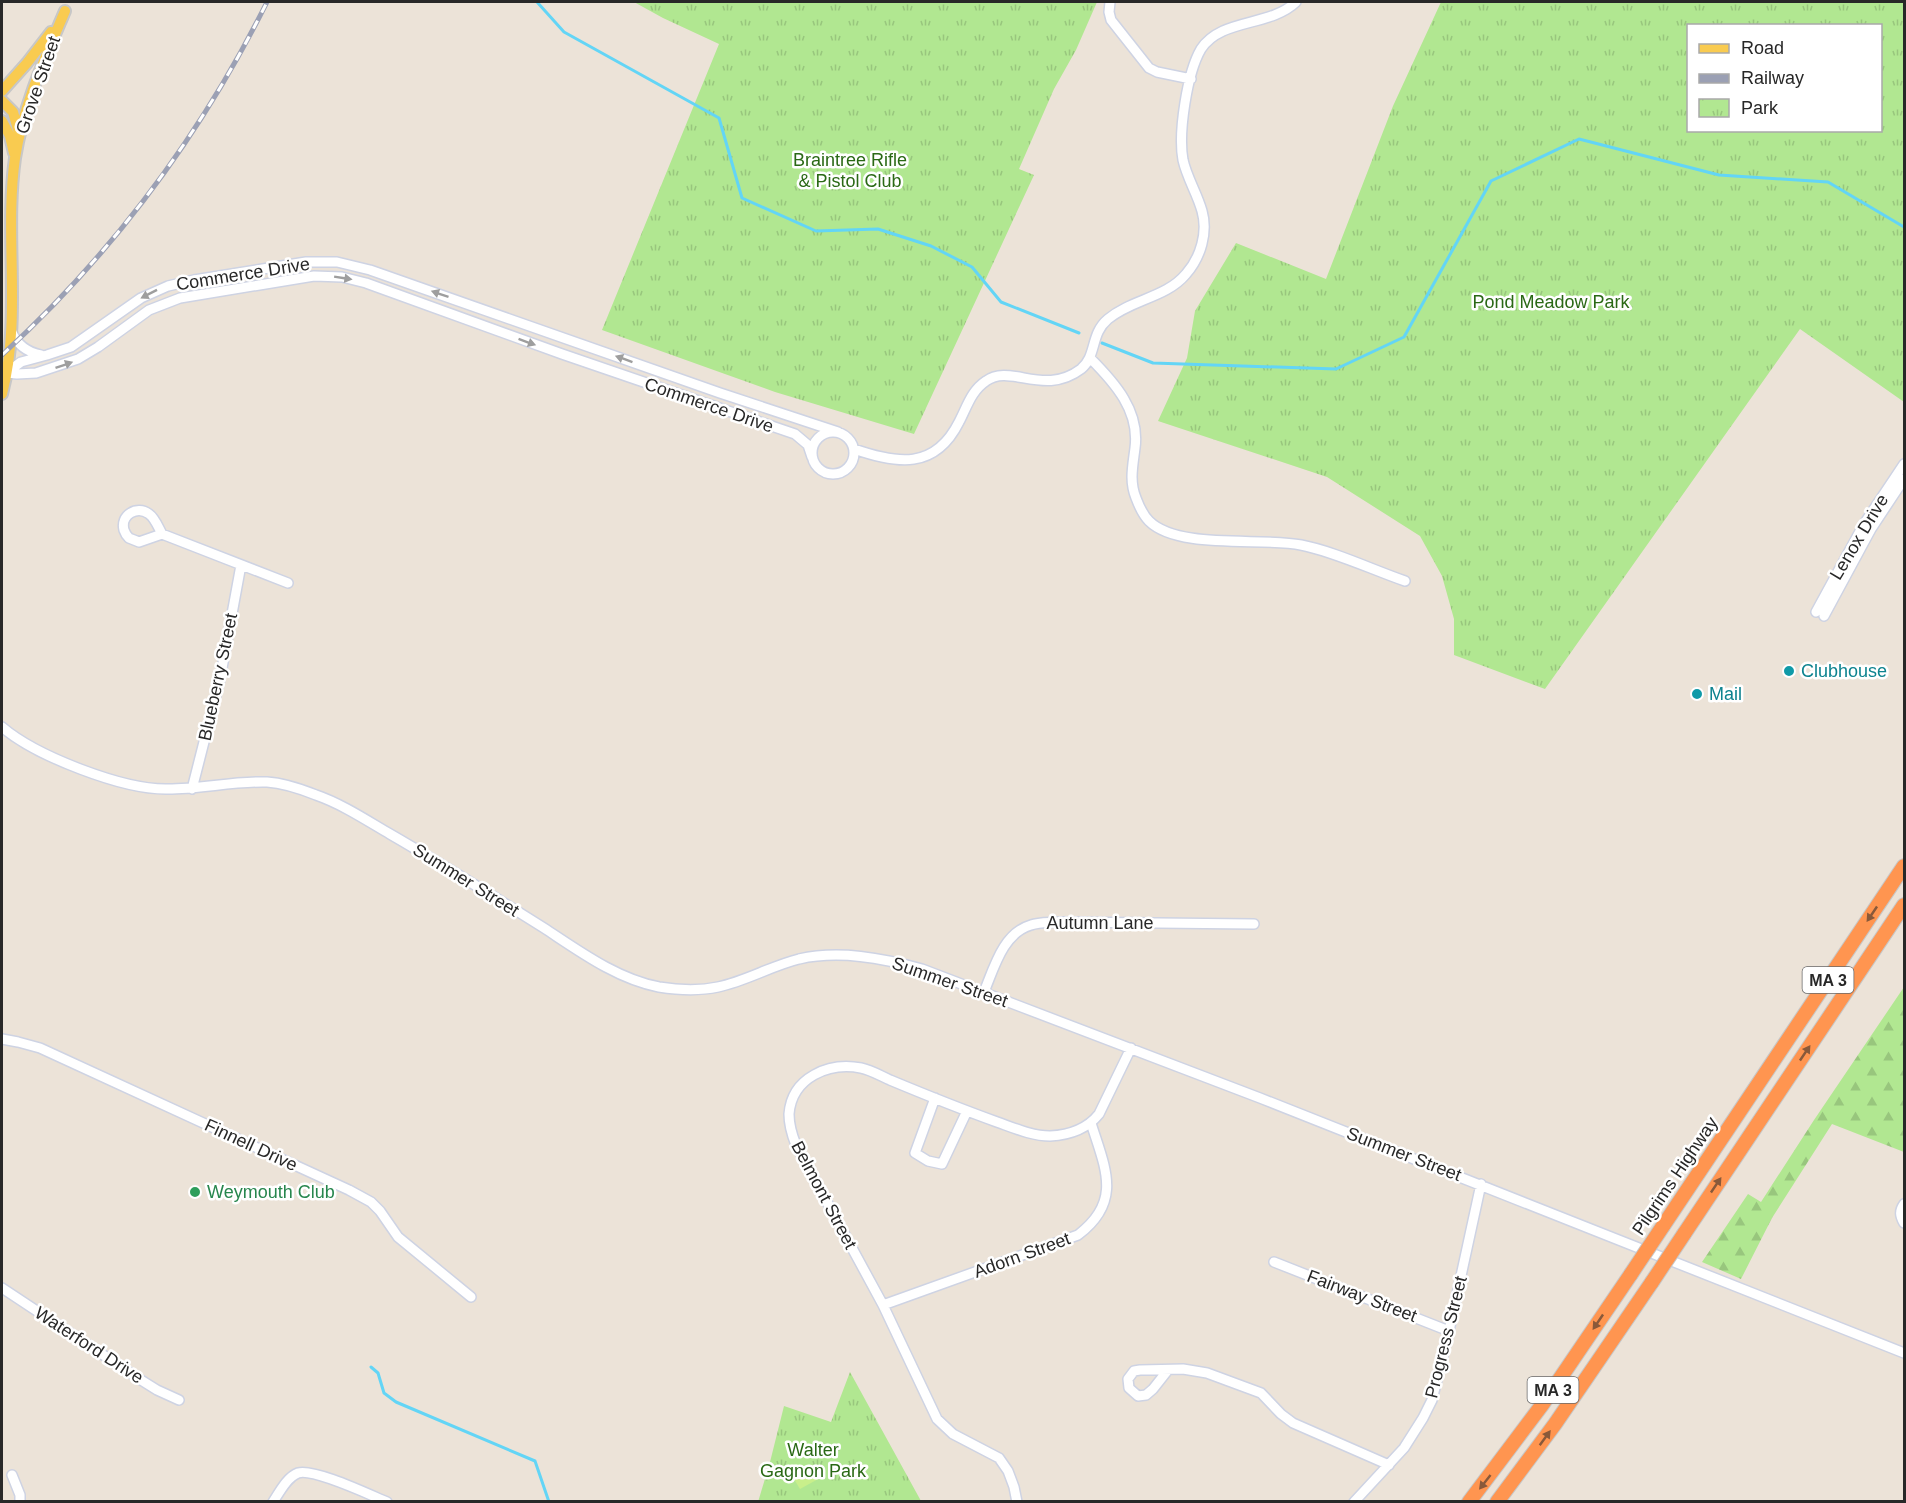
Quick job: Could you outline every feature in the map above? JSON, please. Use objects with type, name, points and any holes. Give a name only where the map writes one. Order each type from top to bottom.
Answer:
[{"type":"highway","name":"Pilgrims Highway","points":[[1470,1502],[1537,1412],[1905,866]]},
{"type":"highway","name":"MA 3","points":[[1497,1502],[1555,1424],[1905,905]]},
{"type":"main road","name":"Grove Street","points":[[2,91],[33,57],[68,6]]},
{"type":"main road","name":"Grove Street","points":[[2,394],[11,328],[11,237],[15,159],[40,70],[68,6]]},
{"type":"main road","points":[[2,101],[10,107],[15,116],[20,136]]},
{"type":"main road","name":"Grove Street","points":[[2,121],[12,141],[15,159]]},
{"type":"main road","points":[[2,141],[9,147],[15,159]]},
{"type":"street","points":[[1110,2],[1111,20],[1149,68],[1157,72],[1191,79]]},
{"type":"street","points":[[854,449],[898,460],[923,458],[950,436],[973,393],[988,380],[999,375],[1048,382],[1058,381],[1080,370],[1090,358],[1095,336],[1106,321],[1115,314],[1176,284],[1190,270],[1199,254],[1204,230],[1202,213],[1185,169],[1181,146],[1184,113],[1198,57],[1210,39],[1232,28],[1273,17],[1296,2]]},
{"type":"street","name":"Commerce Drive","points":[[6,373],[21,362],[78,343],[141,298],[168,286],[306,262],[344,263],[838,432]]},
{"type":"street","points":[[266,269],[268,283]]},
{"type":"street","name":"Commerce Drive","points":[[6,373],[23,374],[44,371],[85,356],[149,310],[172,300],[307,277],[348,278],[795,434],[808,445],[812,457]]},
{"type":"street","points":[[11,328],[14,338],[22,347],[33,353],[47,355]]},
{"type":"street","points":[[98,330],[106,341]]},
{"type":"street","points":[[78,343],[85,356]]},
{"type":"street","points":[[1090,358],[1122,395],[1131,412],[1136,437],[1132,488],[1143,512],[1154,525],[1191,538],[1303,545],[1405,581]]},
{"type":"street","points":[[838,432],[849,438],[854,449],[851,463],[840,473],[826,473],[815,464],[812,457],[812,450],[818,437],[824,433],[838,432]]},
{"type":"street","name":"Lenox Drive","points":[[1905,464],[1864,524],[1820,614],[1871,529],[1905,479]]},
{"type":"street","points":[[162,534],[288,583]]},
{"type":"street","name":"Blueberry Street","points":[[192,789],[220,679],[241,565]]},
{"type":"street","name":"Summer Street","points":[[2,728],[28,746],[58,760],[125,783],[150,788],[192,789],[245,782],[270,783],[317,795],[347,809],[461,876],[623,975],[658,986],[698,989],[719,987],[798,959],[821,956],[848,956],[897,962],[922,969],[1481,1184],[1905,1353]]},
{"type":"street","name":"Autumn Lane","points":[[984,992],[1006,944],[1013,934],[1028,925],[1059,922],[1254,924]]},
{"type":"street","name":"Finnell Drive","points":[[2,1039],[40,1048],[349,1190],[370,1202],[380,1211],[398,1237],[471,1298]]},
{"type":"street","points":[[1091,1123],[1099,1114],[1131,1048]]},
{"type":"street","name":"Belmont Street","points":[[1017,1502],[1008,1471],[999,1458],[953,1434],[936,1419],[883,1305],[796,1145],[790,1130],[789,1113],[799,1087],[823,1070],[842,1066],[862,1069],[967,1111],[1038,1135],[1062,1135],[1085,1128],[1091,1123]]},
{"type":"street","points":[[935,1098],[915,1153],[928,1161],[942,1164],[967,1111]]},
{"type":"street","name":"Adorn Street","points":[[883,1305],[1078,1235],[1092,1225],[1101,1212],[1107,1181],[1091,1123]]},
{"type":"street","name":"Progress Street","points":[[1354,1502],[1404,1448],[1432,1400],[1481,1184]]},
{"type":"street","points":[[1905,1204],[1901,1208],[1900,1216],[1905,1223]]},
{"type":"street","name":"Fairway Street","points":[[1274,1262],[1449,1330]]},
{"type":"street","name":"Waterford Drive","points":[[2,1287],[149,1385],[179,1400]]},
{"type":"street","points":[[1168,1370],[1207,1372],[1250,1388],[1261,1393],[1293,1423],[1389,1465]]},
{"type":"street","points":[[273,1502],[286,1483],[296,1474],[307,1472],[387,1502]]},
{"type":"street","points":[[12,1475],[20,1495],[20,1502]]},
{"type":"green space","name":"Braintree Rifle & Pistol Club","points":[[634,2],[1097,2],[1076,50],[1054,89],[1019,169],[1034,175],[914,434],[775,392],[602,330],[719,44]]},
{"type":"green space","name":"Pond Meadow Park","points":[[1441,2],[1904,2],[1904,402],[1800,329],[1545,689],[1454,655],[1454,619],[1442,576],[1420,536],[1327,477],[1158,421],[1187,358],[1195,311],[1236,243],[1326,279],[1393,106]]},
{"type":"green space","points":[[1904,987],[1904,1152],[1832,1124],[1772,1218],[1741,1279],[1702,1262],[1748,1194],[1761,1202]]},
{"type":"green space","name":"Walter Gagnon Park","points":[[850,1372],[921,1501],[758,1502],[784,1406],[831,1422]]},
{"type":"green space","points":[[814,1467],[820,1478],[800,1489],[794,1479]]},
{"type":"waterway","points":[[537,2],[564,32],[719,118],[742,198],[816,231],[878,229],[931,246],[972,267],[1001,302],[1079,333]]},
{"type":"waterway","points":[[1102,343],[1153,363],[1336,369],[1404,337],[1491,181],[1579,139],[1719,175],[1828,182],[1904,227]]},
{"type":"waterway","points":[[371,1367],[378,1373],[384,1393],[396,1402],[535,1461],[549,1502]]},
{"type":"railway","points":[[2,355],[80,276],[151,191],[213,99],[267,2]]},
{"type":"place","name":"Clubhouse","points":[[1789,671]]},
{"type":"place","name":"Mail","points":[[1697,694]]},
{"type":"place","name":"Weymouth Club","points":[[195,1192]]}]
